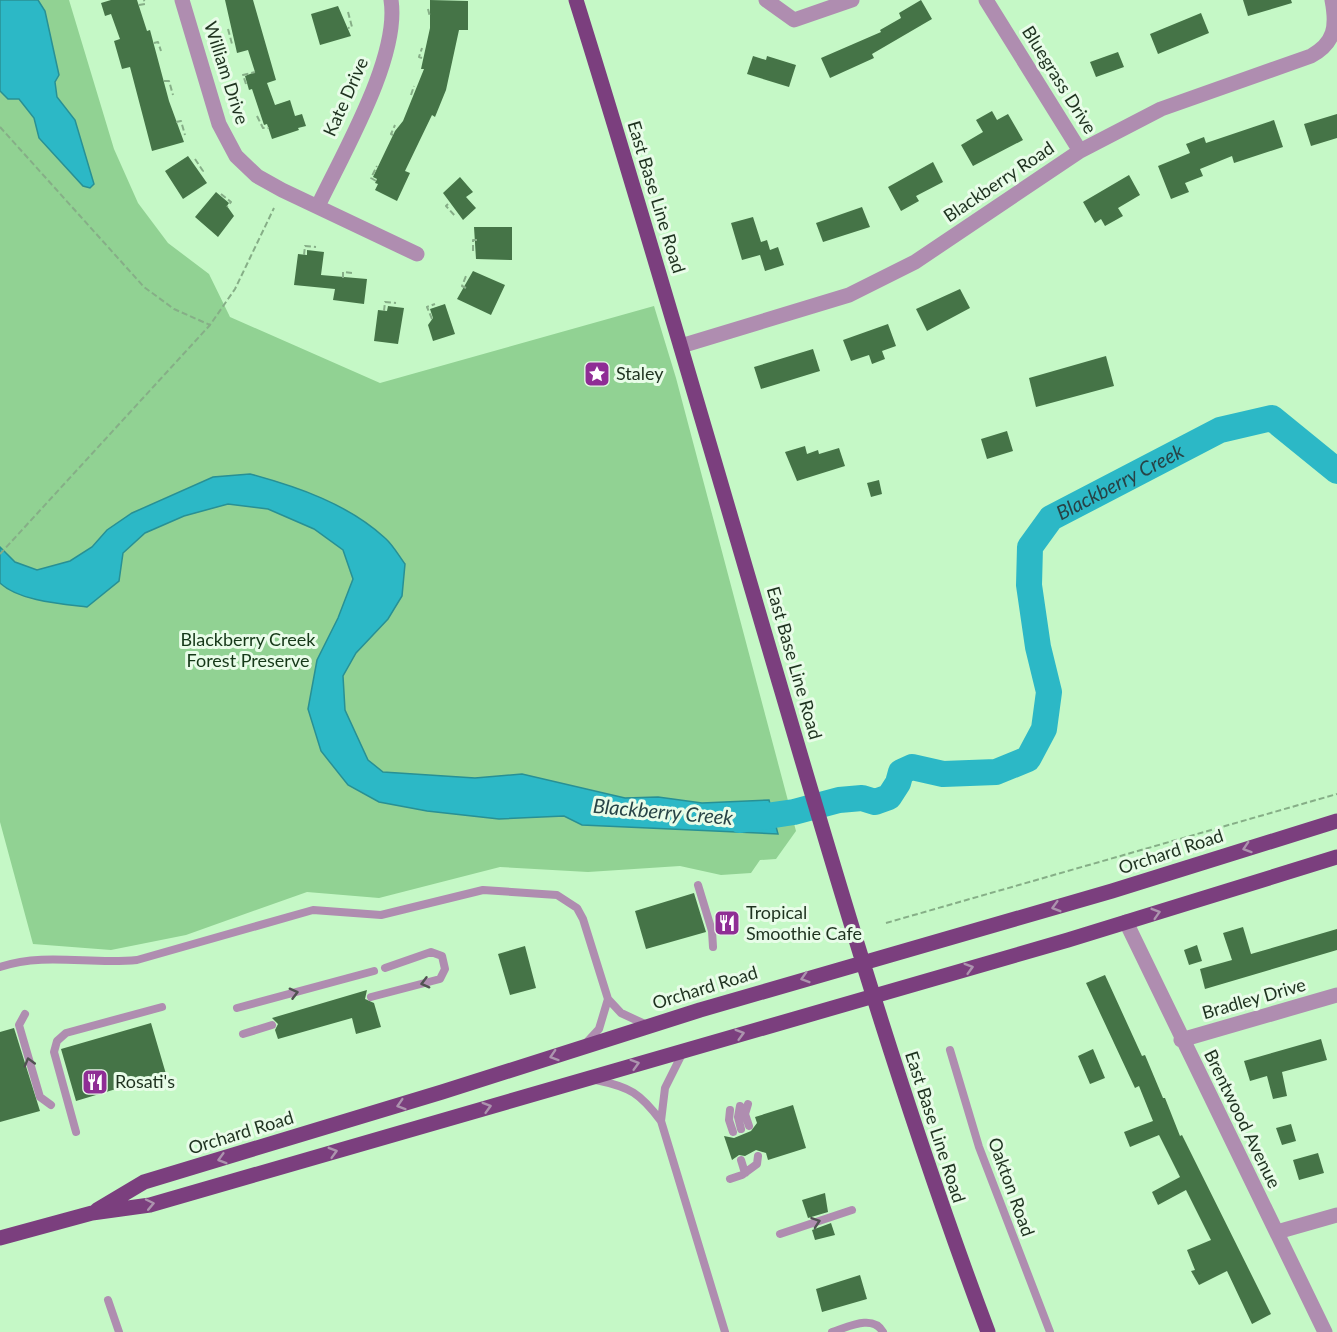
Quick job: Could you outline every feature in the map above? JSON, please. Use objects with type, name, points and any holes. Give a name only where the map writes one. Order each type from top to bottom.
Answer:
[{"type":"main road","name":"East Base Line Road","points":[[576,0],[681,346],[861,962],[940,1205],[988,1332]]},
{"type":"main road","name":"Orchard Road","points":[[92,1213],[144,1182],[431,1096],[861,962],[1112,891],[1337,821]]},
{"type":"main road","name":"Orchard Road","points":[[0,1238],[92,1213],[150,1205],[913,985],[1337,857]]},
{"type":"street","name":"William Drive","points":[[182,0],[219,124],[236,156],[257,176],[417,254]]},
{"type":"street","name":"Kate Drive","points":[[323,208],[390,44],[391,0]]},
{"type":"street","points":[[765,0],[795,19],[852,0]]},
{"type":"street","name":"Bluegrass Drive","points":[[986,0],[1080,151]]},
{"type":"street","name":"Blackberry Road","points":[[681,346],[849,295],[915,262],[1080,151],[1161,109],[1311,56],[1324,48],[1332,38],[1335,25],[1332,0]]},
{"type":"street","name":"Brentwood Avenue","points":[[1126,922],[1181,1040],[1325,1332]]},
{"type":"street","name":"Bradley Drive","points":[[1181,1040],[1337,995]]},
{"type":"street","points":[[1277,1232],[1337,1215]]},
{"type":"lane","points":[[698,885],[712,931],[713,947]]},
{"type":"lane","points":[[0,967],[44,958],[113,962],[137,960],[313,910],[381,915],[469,891],[496,889],[557,895],[577,908],[583,919],[608,999],[621,1013],[650,1026]]},
{"type":"lane","points":[[371,997],[440,979],[445,969],[442,957],[430,952],[385,968]]},
{"type":"lane","points":[[237,1008],[374,971]]},
{"type":"lane","points":[[580,1048],[591,1040],[599,1029],[608,999]]},
{"type":"lane","points":[[76,1132],[54,1052],[57,1041],[66,1033],[162,1007]]},
{"type":"lane","points":[[25,1014],[19,1025],[40,1097],[51,1106]]},
{"type":"lane","points":[[243,1034],[272,1025]]},
{"type":"lane","points":[[661,1121],[665,1088],[684,1050]]},
{"type":"lane","name":"Oakton Road","points":[[950,1050],[979,1147],[1050,1332]]},
{"type":"lane","points":[[586,1078],[624,1086],[644,1098],[661,1121],[725,1332]]},
{"type":"lane","points":[[730,1110],[729,1120],[741,1129],[745,1114],[744,1105]]},
{"type":"lane","points":[[730,1179],[758,1164],[754,1157]]},
{"type":"lane","points":[[741,1160],[748,1170]]},
{"type":"lane","points":[[780,1234],[852,1210]]},
{"type":"lane","points":[[108,1300],[119,1332]]},
{"type":"lane","points":[[832,1332],[868,1322],[877,1324],[883,1332]]},
{"type":"path","points":[[139,5],[145,4],[144,0]]},
{"type":"path","points":[[428,9],[430,17]]},
{"type":"path","points":[[348,12],[352,27],[348,28]]},
{"type":"path","points":[[228,29],[232,44],[234,43]]},
{"type":"path","points":[[154,43],[158,42],[161,51]]},
{"type":"path","points":[[422,48],[419,57],[422,58]]},
{"type":"path","points":[[246,84],[243,75],[255,72]]},
{"type":"path","points":[[164,81],[169,81],[173,95]]},
{"type":"path","points":[[411,95],[414,86]]},
{"type":"path","points":[[257,116],[263,128],[269,128]]},
{"type":"path","points":[[176,122],[181,121],[185,135]]},
{"type":"path","points":[[393,135],[391,134],[395,125]]},
{"type":"path","points":[[0,127],[144,286],[174,309],[210,325]]},
{"type":"path","points":[[195,159],[203,171],[201,173]]},
{"type":"path","points":[[376,181],[371,178],[377,166]]},
{"type":"path","points":[[221,194],[231,202],[227,207]]},
{"type":"path","points":[[448,204],[446,206],[456,217]]},
{"type":"path","points":[[0,554],[177,364],[210,325],[235,289],[274,208]]},
{"type":"path","points":[[473,251],[473,240],[478,240]]},
{"type":"path","points":[[304,255],[305,246],[316,247]]},
{"type":"path","points":[[343,279],[344,272],[353,273]]},
{"type":"path","points":[[466,276],[462,286],[466,288]]},
{"type":"path","points":[[384,311],[385,302],[396,303]]},
{"type":"path","points":[[432,319],[427,307],[435,304]]},
{"type":"path","points":[[886,923],[1337,794]]},
{"type":"green space","name":"Blackberry Creek Forest Preserve","points":[[0,0],[69,0],[114,149],[138,203],[168,243],[209,274],[230,317],[380,383],[654,306],[676,378],[796,831],[776,859],[760,860],[751,873],[721,875],[680,866],[588,872],[500,867],[379,898],[307,892],[186,935],[111,950],[33,944],[0,822]]},
{"type":"water","points":[[0,0],[38,0],[45,11],[59,75],[55,82],[57,97],[75,120],[94,184],[90,188],[83,186],[39,138],[34,118],[19,99],[8,99],[0,91]]},
{"type":"water","points":[[250,474],[322,498],[355,515],[388,541],[405,564],[402,596],[388,619],[356,653],[343,676],[345,710],[368,760],[383,772],[475,778],[522,774],[625,798],[658,797],[702,803],[769,800],[778,834],[582,825],[564,816],[499,819],[427,811],[379,802],[348,785],[321,751],[308,709],[317,660],[338,618],[353,579],[343,550],[314,529],[268,509],[228,504],[184,516],[145,533],[123,553],[119,581],[87,607],[29,598],[0,583],[0,547],[15,562],[37,570],[70,561],[92,547],[107,530],[132,513],[213,477]]},
{"type":"building","points":[[111,0],[137,0],[147,31],[150,30],[169,101],[184,142],[152,151],[130,67],[122,69],[114,41],[120,39],[111,14],[105,16],[101,3]]},
{"type":"building","points":[[225,0],[253,0],[276,80],[267,83],[275,105],[290,100],[295,116],[302,114],[306,126],[272,139],[267,124],[264,125],[252,89],[249,90],[245,76],[255,72],[248,50],[237,53]]},
{"type":"building","points":[[430,0],[468,1],[468,30],[459,30],[446,90],[435,117],[432,115],[405,171],[410,173],[397,201],[375,190],[378,184],[375,183],[377,179],[373,177],[395,131],[403,121],[424,69],[421,69],[430,28]]},
{"type":"building","points":[[921,0],[932,19],[872,54],[874,58],[830,78],[821,58],[881,32],[880,30],[901,18],[899,13]]},
{"type":"building","points":[[1243,0],[1291,0],[1292,3],[1248,16]]},
{"type":"building","points":[[338,6],[351,36],[320,45],[311,14]]},
{"type":"building","points":[[1201,13],[1209,33],[1158,54],[1150,34]]},
{"type":"building","points":[[1118,52],[1124,67],[1096,77],[1090,62]]},
{"type":"building","points":[[753,56],[766,60],[767,56],[796,65],[789,87],[747,74]]},
{"type":"building","points":[[992,111],[997,120],[1008,114],[1023,140],[973,166],[961,145],[983,132],[976,120]]},
{"type":"building","points":[[1337,114],[1337,138],[1311,146],[1304,124]]},
{"type":"building","points":[[1274,120],[1283,147],[1234,163],[1232,156],[1200,169],[1203,176],[1185,183],[1189,192],[1171,199],[1158,166],[1190,153],[1186,144],[1204,137],[1206,143]]},
{"type":"building","points":[[188,156],[207,183],[183,199],[165,171]]},
{"type":"building","points":[[933,162],[943,182],[916,196],[919,201],[901,211],[888,187]]},
{"type":"building","points":[[1129,175],[1140,195],[1118,208],[1123,216],[1105,226],[1101,219],[1095,223],[1083,202]]},
{"type":"building","points":[[460,177],[473,192],[466,197],[476,208],[463,220],[443,193]]},
{"type":"building","points":[[216,192],[229,203],[227,206],[234,216],[218,237],[195,217]]},
{"type":"building","points":[[862,207],[870,227],[823,242],[816,223]]},
{"type":"building","points":[[753,217],[761,242],[767,240],[770,250],[778,247],[784,265],[765,271],[760,255],[742,260],[731,223]]},
{"type":"building","points":[[474,227],[512,227],[512,260],[476,259]]},
{"type":"building","points":[[307,250],[324,252],[321,275],[367,279],[364,304],[333,300],[335,289],[294,285],[298,254],[307,255]]},
{"type":"building","points":[[473,271],[505,285],[491,315],[457,299]]},
{"type":"building","points":[[960,289],[970,308],[927,331],[916,309]]},
{"type":"building","points":[[445,304],[455,334],[433,341],[428,325],[433,318],[430,309]]},
{"type":"building","points":[[388,306],[404,308],[398,344],[374,341],[378,310],[387,311]]},
{"type":"building","points":[[888,324],[896,346],[882,351],[885,359],[872,364],[869,355],[851,361],[843,340]]},
{"type":"building","points":[[813,349],[820,371],[761,389],[754,367]]},
{"type":"building","points":[[1106,356],[1114,386],[1036,407],[1029,378]]},
{"type":"building","points":[[1007,431],[1013,451],[987,459],[981,439]]},
{"type":"building","points":[[805,446],[807,454],[818,450],[819,454],[839,448],[845,466],[797,481],[785,452]]},
{"type":"building","points":[[879,480],[882,494],[871,497],[867,483]]},
{"type":"building","points":[[694,893],[706,932],[646,949],[635,911]]},
{"type":"building","points":[[1243,927],[1251,954],[1337,929],[1337,950],[1205,989],[1200,969],[1232,960],[1223,933]]},
{"type":"building","points":[[1197,945],[1202,961],[1189,965],[1184,950]]},
{"type":"building","points":[[525,946],[536,988],[510,995],[498,954]]},
{"type":"building","points":[[1105,975],[1142,1056],[1145,1055],[1180,1136],[1182,1135],[1271,1314],[1252,1324],[1227,1271],[1199,1285],[1191,1271],[1195,1270],[1187,1250],[1211,1240],[1186,1190],[1158,1205],[1152,1192],[1180,1177],[1159,1135],[1130,1147],[1124,1132],[1153,1121],[1139,1086],[1135,1088],[1086,983]]},
{"type":"building","points":[[367,990],[365,999],[374,1003],[381,1027],[356,1034],[352,1018],[278,1039],[275,1030],[278,1024],[272,1018]]},
{"type":"building","points":[[151,1023],[166,1074],[76,1101],[61,1049]]},
{"type":"building","points":[[14,1028],[40,1111],[0,1122],[0,1032]]},
{"type":"building","points":[[1321,1039],[1327,1060],[1282,1072],[1287,1096],[1273,1099],[1267,1076],[1250,1081],[1244,1061]]},
{"type":"building","points":[[1093,1049],[1105,1078],[1090,1084],[1078,1056]]},
{"type":"building","points":[[793,1105],[806,1148],[768,1160],[766,1153],[756,1150],[745,1156],[739,1155],[732,1160],[724,1136],[734,1138],[751,1131],[757,1123],[755,1117]]},
{"type":"building","points":[[1291,1124],[1296,1141],[1282,1145],[1276,1128]]},
{"type":"building","points":[[1318,1153],[1324,1173],[1299,1180],[1293,1160]]},
{"type":"building","points":[[825,1193],[828,1212],[808,1218],[802,1200]]},
{"type":"building","points":[[831,1223],[835,1235],[815,1240],[812,1230]]},
{"type":"building","points":[[860,1275],[867,1299],[822,1312],[816,1289]]},
{"type":"waterway","name":"Blackberry Creek","points":[[740,820],[794,812],[839,800],[862,798],[875,802],[889,797],[898,783],[901,772],[912,767],[943,774],[996,772],[1028,759],[1044,729],[1049,692],[1038,647],[1029,585],[1030,547],[1051,518],[1220,430],[1272,418],[1337,471]]},
{"type":"place","name":"Staley","points":[[597,374]]},
{"type":"place","name":"Tropical Smoothie Cafe","points":[[727,923]]},
{"type":"place","name":"Rosati's","points":[[95,1082]]}]
